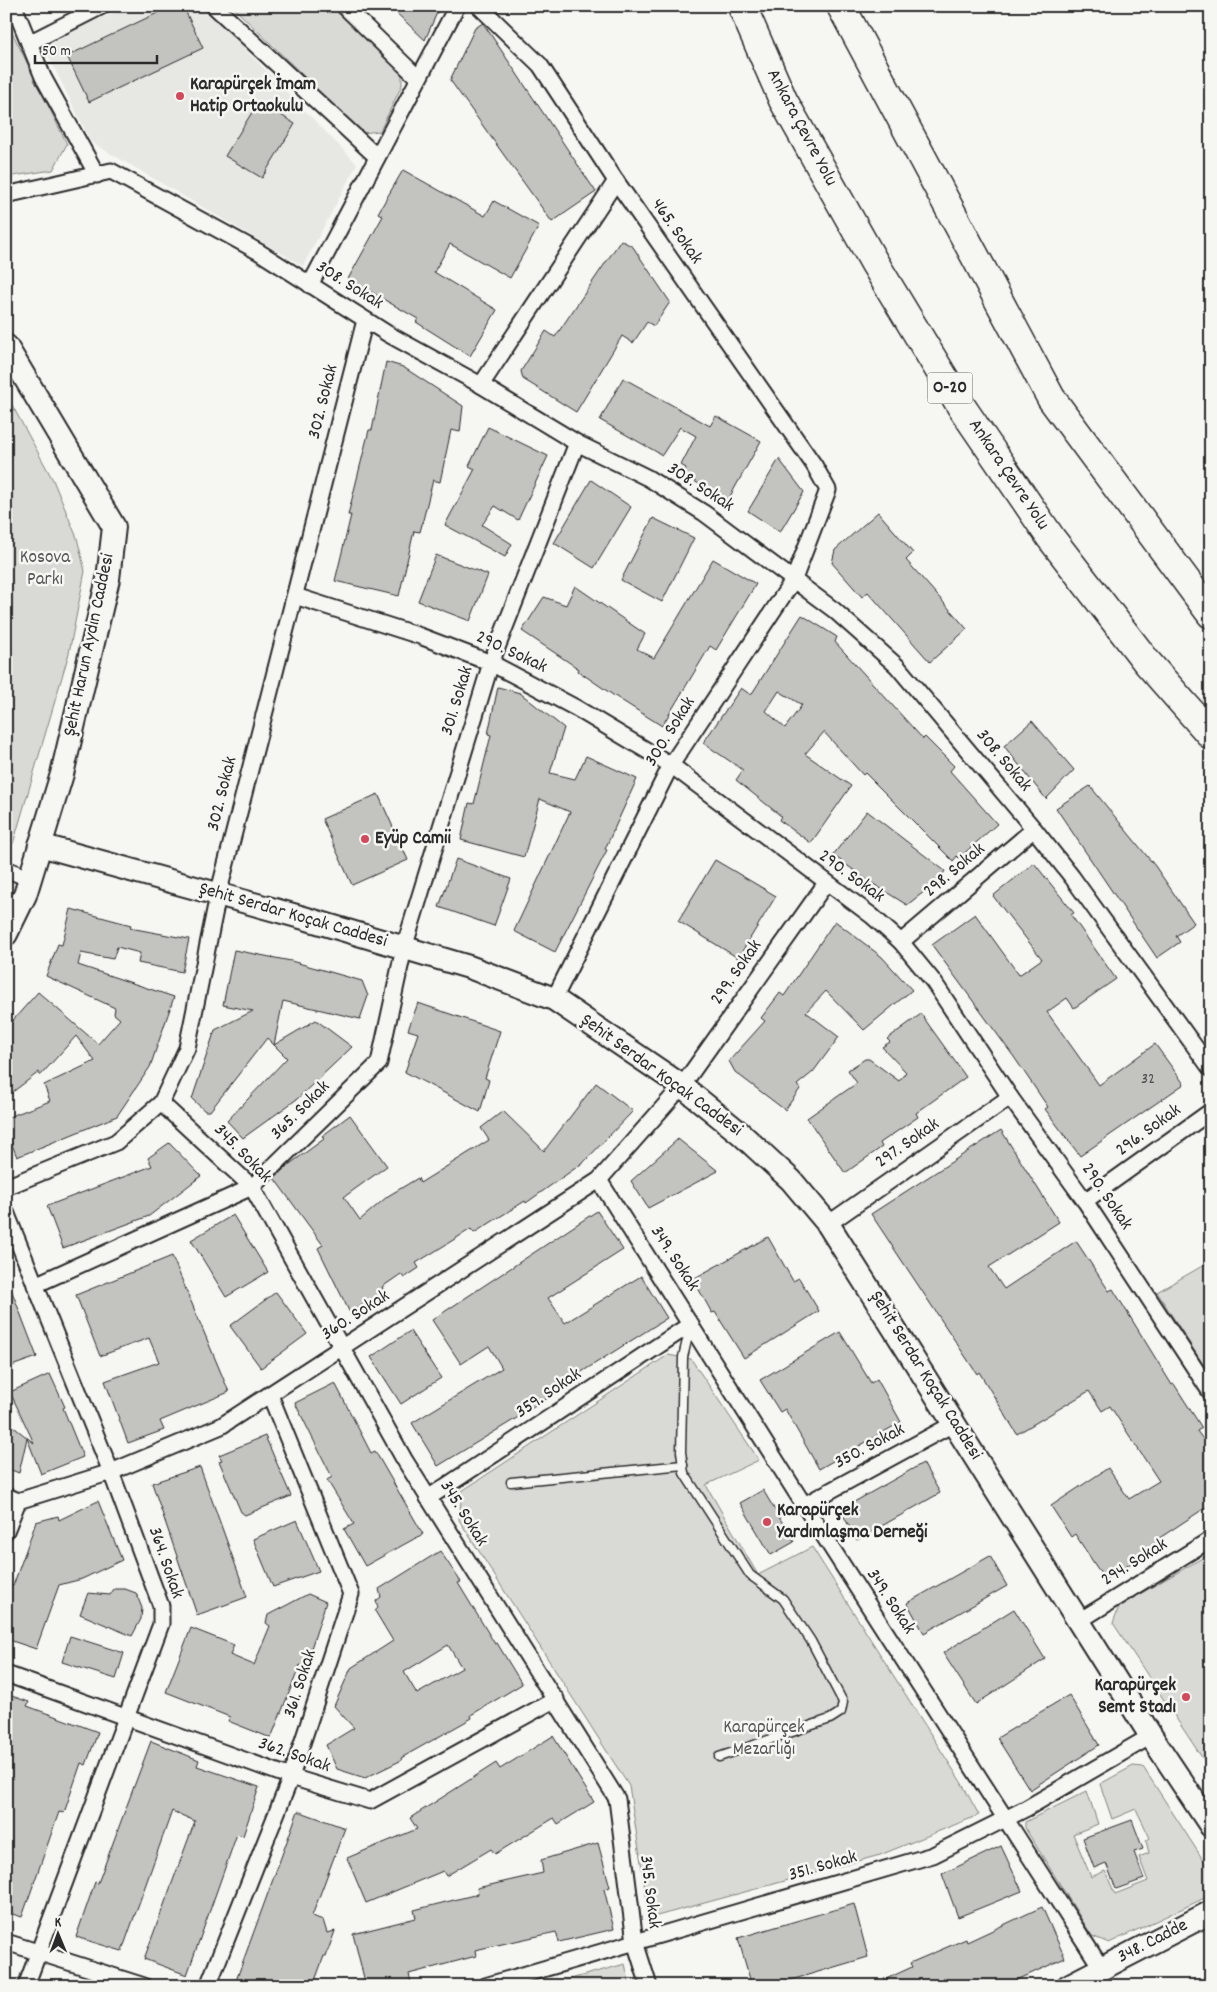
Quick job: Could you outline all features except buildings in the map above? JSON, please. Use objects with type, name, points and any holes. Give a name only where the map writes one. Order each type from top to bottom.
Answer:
[{"type":"highway","name":"Ankara Çevre Yolu","points":[[742,6],[783,100],[874,262],[961,406],[1051,538],[1146,661],[1211,735]]},
{"type":"highway","points":[[842,6],[1051,398],[1211,614]]},
{"type":"street","points":[[14,6],[43,77],[97,175]]},
{"type":"street","points":[[29,43],[102,6]]},
{"type":"street","points":[[214,6],[377,157]]},
{"type":"street","points":[[344,6],[418,78]]},
{"type":"street","points":[[310,285],[457,6]]},
{"type":"street","name":"465. Sokak","points":[[479,6],[540,65],[616,181],[814,465],[828,490]]},
{"type":"street","name":"308. Sokak","points":[[6,195],[111,171],[259,252],[365,320],[577,443],[648,478],[704,513],[794,578],[834,610],[897,666],[1072,877],[1211,1069]]},
{"type":"street","points":[[481,386],[616,181]]},
{"type":"street","name":"302. Sokak","points":[[6,1187],[116,1142],[161,1103],[187,1048],[218,895],[365,320]]},
{"type":"street","name":"Şehit Harun Aydın Caddesi","points":[[6,346],[114,527],[104,597],[62,774],[25,895],[6,934]]},
{"type":"street","name":"301. Sokak","points":[[404,948],[491,663],[577,443]]},
{"type":"street","name":"300. Sokak","points":[[554,999],[671,765],[794,578],[828,490]]},
{"type":"street","name":"290. Sokak","points":[[295,596],[420,636],[491,663],[576,708],[671,765],[872,916],[901,942],[933,981],[1010,1097],[1086,1201],[1211,1393]]},
{"type":"street","name":"298. Sokak","points":[[901,942],[1034,829]]},
{"type":"street","name":"Şehit Serdar Koçak Caddesi","points":[[40,845],[469,967],[554,999],[682,1086],[771,1159],[828,1224],[1151,1736],[1211,1826]]},
{"type":"street","points":[[6,869],[30,879]]},
{"type":"street","name":"299. Sokak","points":[[682,1086],[826,883]]},
{"type":"street","name":"365. Sokak","points":[[36,1285],[252,1188],[378,1062],[404,948]]},
{"type":"street","name":"360. Sokak","points":[[12,1498],[111,1472],[221,1426],[343,1349],[599,1180],[682,1086]]},
{"type":"street","name":"297. Sokak","points":[[828,1224],[1010,1097]]},
{"type":"street","name":"345. Sokak","points":[[161,1103],[252,1188],[404,1459],[556,1698],[617,1799],[636,1942],[648,1986]]},
{"type":"street","name":"296. Sokak","points":[[1086,1201],[1211,1111]]},
{"type":"street","name":"349. Sokak","points":[[599,1180],[804,1505],[1102,1968]]},
{"type":"street","name":"364. Sokak","points":[[6,1212],[111,1472],[161,1606],[160,1624],[26,1986]]},
{"type":"street","name":"359. Sokak","points":[[428,1498],[691,1324]]},
{"type":"street","name":"361. Sokak","points":[[208,1986],[291,1777],[352,1594],[270,1395]]},
{"type":"street","name":"350. Sokak","points":[[804,1505],[955,1424]]},
{"type":"street","points":[[6,1531],[12,1498]]},
{"type":"street","name":"294. Sokak","points":[[1079,1621],[1211,1539]]},
{"type":"street","name":"362. Sokak","points":[[6,1674],[291,1777],[370,1802],[556,1698]]},
{"type":"street","name":"351. Sokak","points":[[485,1986],[933,1855],[1005,1819],[1151,1736]]},
{"type":"street","name":"348. Cadde","points":[[1068,1986],[1211,1912]]},
{"type":"street","points":[[6,1942],[144,1986]]},
{"type":"lane","points":[[691,1324],[683,1357],[681,1452],[684,1473],[750,1575],[783,1599],[811,1641],[843,1702],[841,1712],[830,1719],[718,1757]]},
{"type":"lane","points":[[511,1482],[683,1466]]},
{"type":"shaded area","name":"Karapürçek İmam Hatip Ortaokulu","points":[[131,6],[203,6],[357,164],[303,266],[91,142],[45,49],[74,29]]},
{"type":"green space","points":[[232,6],[337,6],[402,75],[402,85],[380,131],[362,133]]},
{"type":"green space","points":[[6,20],[67,144],[53,170],[6,177]]},
{"type":"green space","name":"Kosova Parkı","points":[[6,394],[53,480],[77,538],[85,571],[69,653],[13,844],[6,845]]},
{"type":"green space","points":[[1211,1261],[1211,1377],[1157,1292]]},
{"type":"green space","name":"Karapürçek Mezarlığı","points":[[668,1355],[691,1359],[759,1460],[706,1485],[758,1575],[812,1547],[961,1782],[979,1815],[880,1855],[657,1916],[648,1907],[629,1786],[459,1520],[462,1491]]},
{"type":"green space","name":"Karapürçek Semt Stadı","points":[[1211,1553],[1211,1771],[1113,1623],[1119,1606]]},
{"type":"green space","points":[[1133,1766],[1143,1767],[1211,1872],[1211,1895],[1109,1943],[1092,1936],[1025,1828],[1025,1822],[1087,1791],[1098,1824],[1073,1834],[1091,1877],[1105,1871],[1115,1894],[1148,1881],[1139,1857],[1149,1853],[1146,1841],[1150,1838],[1136,1809],[1112,1819],[1100,1784]]},
{"type":"green space","points":[[625,1964],[630,1986],[545,1986]]},
{"type":"place","name":"Karapürçek İmam Hatip Ortaokulu","points":[[180,96]]},
{"type":"place","name":"Eyüp Camii","points":[[365,839]]},
{"type":"place","name":"Karapürçek Yardımlaşma Derneği","points":[[767,1522]]},
{"type":"place","name":"Karapürçek Semt Stadı","points":[[1186,1697]]}]
